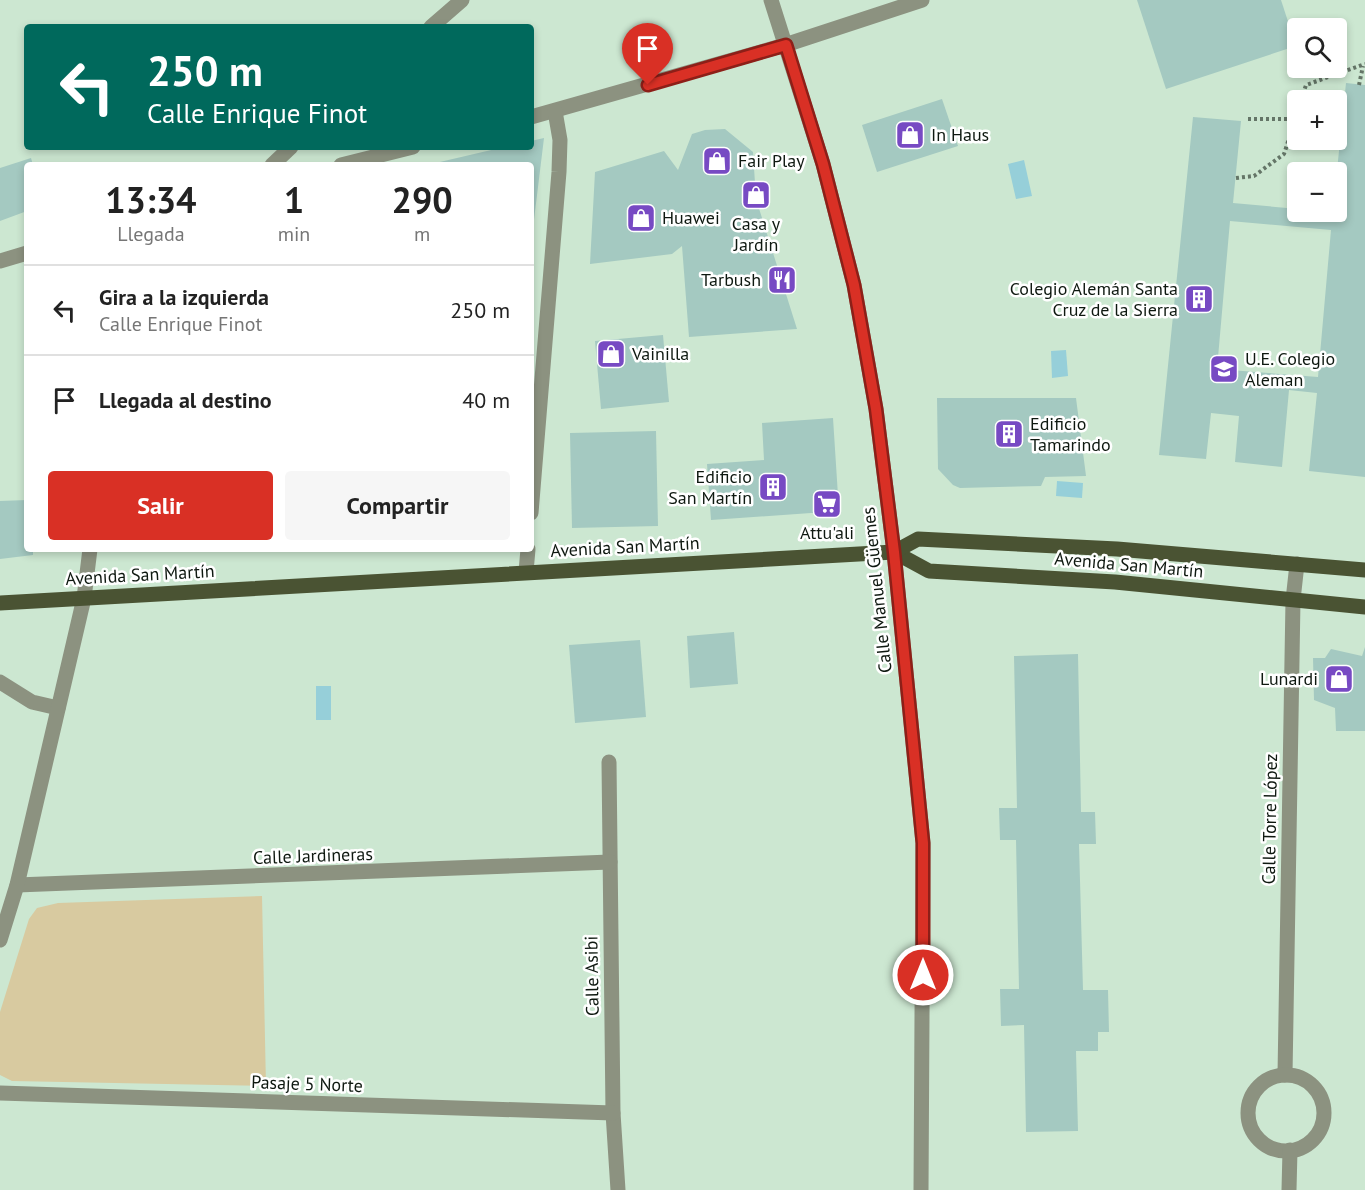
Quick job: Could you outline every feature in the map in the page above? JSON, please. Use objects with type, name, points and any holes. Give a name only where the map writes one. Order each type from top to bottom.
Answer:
[{"type":"main road","name":"Avenida San Martín","points":[[0,603],[894,552],[918,539],[1117,549],[1365,570]]},
{"type":"main road","name":"Avenida San Martín","points":[[894,552],[929,571],[1114,582],[1365,607]]},
{"type":"street","points":[[434,24],[462,0]]},
{"type":"street","name":"Calle Manuel Güemes","points":[[771,0],[823,164],[854,285],[876,409],[894,552],[923,843],[921,1190]]},
{"type":"street","points":[[534,116],[786,45],[922,0]]},
{"type":"street","points":[[534,476],[559,172],[560,140],[555,111]]},
{"type":"street","points":[[275,162],[288,150]]},
{"type":"street","points":[[353,162],[401,150]]},
{"type":"street","points":[[0,261],[24,254]]},
{"type":"street","points":[[0,940],[17,885],[84,598],[90,552]]},
{"type":"street","points":[[526,572],[528,552]]},
{"type":"street","name":"Calle Torre López","points":[[1285,1075],[1293,600],[1297,564]]},
{"type":"street","points":[[0,682],[32,702],[58,708]]},
{"type":"street","name":"Calle Asibi","points":[[609,762],[613,1113],[618,1190]]},
{"type":"street","name":"Calle Jardineras","points":[[17,885],[247,878],[610,862]]},
{"type":"street","points":[[1285,1075],[1299,1077],[1312,1084],[1320,1096],[1324,1110],[1322,1125],[1315,1137],[1304,1146],[1290,1150],[1278,1150],[1257,1138],[1248,1115],[1254,1092],[1263,1083],[1274,1077],[1285,1075]]},
{"type":"street","name":"Pasaje 5 Norte","points":[[0,1093],[613,1113]]},
{"type":"street","points":[[1288,1190],[1290,1150]]},
{"type":"path","points":[[1359,85],[1364,65]]},
{"type":"path","points":[[1304,90],[1306,85],[1364,65]]},
{"type":"path","points":[[1248,119],[1287,119]]},
{"type":"path","points":[[1236,178],[1254,176],[1284,154],[1287,145]]},
{"type":"shaded area","points":[[262,896],[266,1086],[12,1081],[0,1075],[0,1012],[29,919],[37,908],[58,903]]},
{"type":"water","points":[[1024,160],[1032,196],[1016,199],[1008,164]]},
{"type":"water","points":[[1066,350],[1068,376],[1052,378],[1051,351]]},
{"type":"water","points":[[1057,481],[1083,483],[1082,498],[1056,496]]},
{"type":"water","points":[[316,686],[331,686],[331,720],[316,720]]},
{"type":"building","points":[[1137,0],[1281,0],[1287,18],[1287,49],[1166,89]]},
{"type":"building","name":"Colegio Alemán Santa Cruz de la Sierra","points":[[1346,83],[1365,85],[1365,477],[1309,471],[1317,393],[1289,390],[1282,467],[1235,462],[1239,416],[1211,413],[1206,459],[1159,455],[1193,117],[1241,121],[1233,203],[1287,208],[1287,222],[1347,222],[1347,162],[1338,162],[1339,150],[1347,150]],"holes":[[[1230,221],[1331,230],[1318,377],[1217,369]]]},
{"type":"building","name":"In Haus","points":[[942,99],[958,146],[877,172],[862,125]]},
{"type":"building","points":[[725,129],[753,152],[756,199],[797,329],[689,337],[682,246],[672,254],[590,264],[595,172],[664,151],[678,170],[692,134],[705,130]]},
{"type":"building","points":[[544,138],[534,220],[534,162],[440,162],[491,150],[534,150],[534,140]]},
{"type":"building","points":[[31,158],[32,162],[24,162],[24,212],[0,221],[0,168]]},
{"type":"building","points":[[663,335],[669,402],[601,409],[595,341]]},
{"type":"building","name":"Edificio Tamarindo","points":[[937,398],[1076,398],[1086,476],[1045,477],[1041,486],[960,488],[953,485],[938,469]]},
{"type":"building","name":"Edificio San Martín","points":[[833,418],[839,511],[711,520],[707,464],[764,460],[762,423]]},
{"type":"building","points":[[656,431],[658,526],[572,528],[570,433]]},
{"type":"building","points":[[24,500],[24,552],[33,552],[33,555],[0,559],[0,501]]},
{"type":"building","points":[[734,632],[738,684],[690,688],[687,636]]},
{"type":"building","points":[[640,640],[646,717],[575,723],[569,645]]},
{"type":"building","name":"Lunardi","points":[[1365,647],[1365,731],[1336,731],[1335,708],[1314,700],[1313,658],[1325,658],[1331,649],[1362,656]]},
{"type":"building","points":[[1078,654],[1081,812],[1095,812],[1096,844],[1079,844],[1083,990],[1108,990],[1109,1032],[1098,1032],[1098,1051],[1076,1051],[1078,1131],[1026,1132],[1024,1025],[1001,1026],[1000,989],[1019,989],[1016,840],[1000,840],[999,808],[1017,808],[1014,656]]},
{"type":"place","name":"In Haus","points":[[910,135]]},
{"type":"place","name":"Fair Play","points":[[717,161]]},
{"type":"place","name":"Casa y Jardín","points":[[756,195]]},
{"type":"place","name":"Huawei","points":[[641,218]]},
{"type":"place","name":"Tarbush","points":[[782,280]]},
{"type":"place","name":"Colegio Alemán Santa Cruz de la Sierra","points":[[1199,299]]},
{"type":"place","name":"Vainilla","points":[[611,354]]},
{"type":"place","name":"U.E. Colegio Aleman","points":[[1224,369]]},
{"type":"place","name":"Edificio Tamarindo","points":[[1009,434]]},
{"type":"place","name":"Edificio San Martín","points":[[773,487]]},
{"type":"place","name":"Attu'ali","points":[[827,504]]},
{"type":"place","name":"Lunardi","points":[[1339,679]]},
{"type":"route","points":[[648,85],[786,45],[823,164],[854,285],[876,409],[894,552],[923,843],[923,975]]}]
